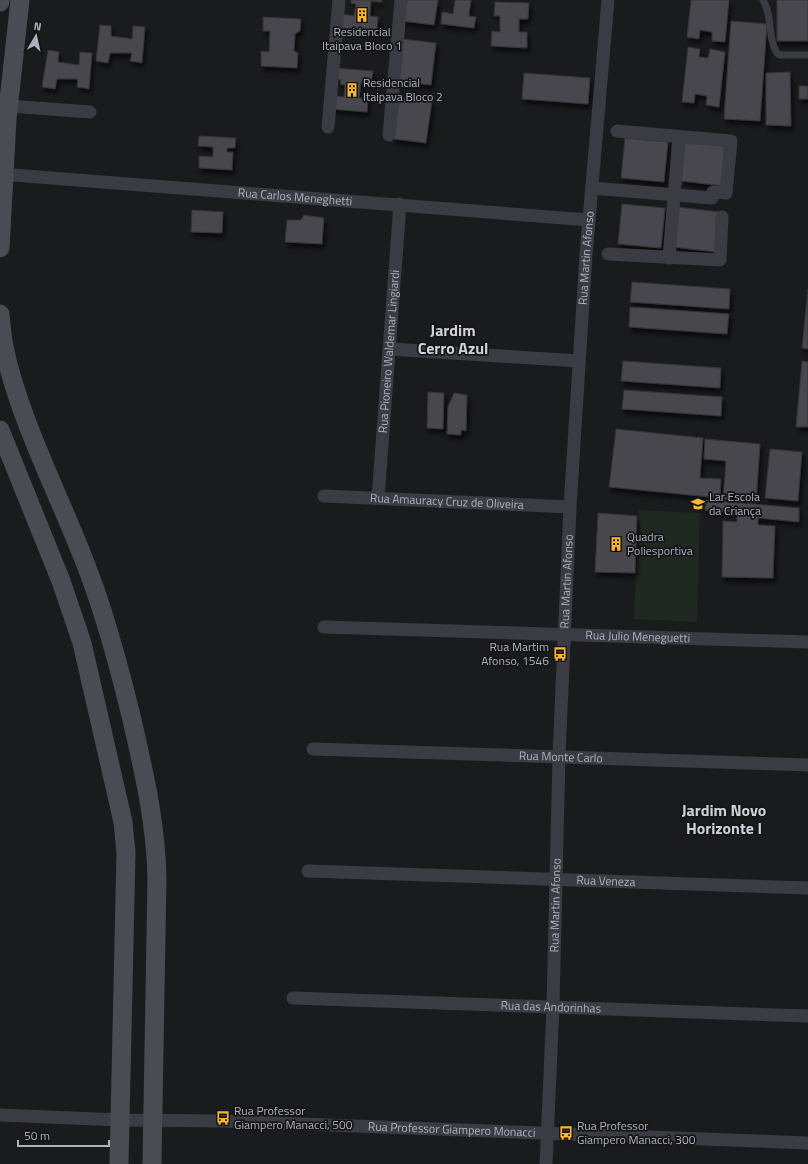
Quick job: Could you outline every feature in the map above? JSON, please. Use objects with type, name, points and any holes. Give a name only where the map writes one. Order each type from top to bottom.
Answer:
[{"type":"main road","points":[[0,248],[2,174],[20,0]]},
{"type":"main road","points":[[0,314],[4,346],[12,379],[31,431],[89,572],[113,641],[137,743],[157,846],[152,1164]]},
{"type":"main road","points":[[0,430],[61,581],[82,643],[108,751],[123,822],[126,853],[119,1164]]},
{"type":"main road","points":[[108,751],[137,743]]},
{"type":"street","points":[[328,127],[339,0]]},
{"type":"street","points":[[389,135],[401,0]]},
{"type":"street","name":"Rua Martin Afonso","points":[[546,1164],[546,1133],[553,1006],[559,756],[570,507],[589,220],[608,0]]},
{"type":"street","points":[[9,106],[90,112]]},
{"type":"street","points":[[592,188],[712,198],[712,192],[726,193],[731,141],[617,131]]},
{"type":"street","points":[[669,258],[679,136]]},
{"type":"street","name":"Rua Carlos Meneghetti","points":[[2,174],[589,220]]},
{"type":"street","name":"Rua Pioneiro Waldemar Lingiardi","points":[[378,498],[400,204]]},
{"type":"street","points":[[608,254],[720,260],[722,217]]},
{"type":"street","points":[[390,349],[579,361]]},
{"type":"street","name":"Rua Amauracy Cruz de Oliveira","points":[[324,496],[570,507]]},
{"type":"street","name":"Rua Julio Meneguetti","points":[[324,627],[808,642]]},
{"type":"street","name":"Rua Monte Carlo","points":[[313,749],[808,765]]},
{"type":"street","name":"Rua Veneza","points":[[308,871],[808,888]]},
{"type":"street","name":"Rua das Andorinhas","points":[[293,998],[808,1016]]},
{"type":"street","name":"Rua Professor Giampero Monacci","points":[[0,1115],[120,1120],[223,1120],[808,1143]]},
{"type":"lane","points":[[763,0],[768,7],[773,44],[777,53],[780,55],[808,55]]},
{"type":"shaded area","points":[[639,510],[700,513],[697,622],[634,619]]},
{"type":"building","name":"Residencial Itaipava Bloco 1","points":[[351,0],[382,0],[382,2],[371,1],[370,16],[378,17],[377,31],[341,28],[342,14],[354,16],[356,4],[351,3]]},
{"type":"building","points":[[404,0],[438,0],[434,25],[402,21]]},
{"type":"building","points":[[455,0],[471,0],[469,16],[476,17],[474,28],[441,24],[442,12],[453,14]]},
{"type":"building","points":[[691,0],[729,0],[725,42],[712,41],[712,32],[700,30],[699,39],[687,37]]},
{"type":"building","points":[[777,0],[808,0],[808,41],[777,41]]},
{"type":"building","points":[[495,2],[529,3],[528,19],[519,19],[519,32],[527,32],[527,48],[491,46],[492,31],[500,32],[500,16],[494,16]]},
{"type":"building","points":[[263,17],[301,19],[300,31],[295,34],[294,51],[298,53],[297,68],[261,66],[261,51],[269,52],[270,31],[263,31]]},
{"type":"building","points":[[731,21],[767,24],[760,121],[724,119]]},
{"type":"building","points":[[100,25],[111,26],[111,36],[132,39],[133,26],[145,27],[142,63],[130,61],[132,53],[110,53],[108,63],[96,61]]},
{"type":"building","points":[[403,39],[436,43],[431,85],[398,81]]},
{"type":"building","points":[[688,47],[700,49],[699,57],[708,58],[710,49],[725,52],[719,107],[706,105],[707,96],[695,94],[694,103],[682,102]]},
{"type":"building","points":[[48,50],[59,52],[58,62],[79,65],[80,52],[92,53],[89,89],[77,87],[78,79],[57,79],[55,89],[42,87]]},
{"type":"building","name":"Residencial Itaipava Bloco 2","points":[[334,68],[373,71],[371,83],[361,82],[359,98],[368,99],[367,112],[331,109],[332,96],[344,97],[345,85],[340,84],[341,80],[334,79]]},
{"type":"building","points":[[790,72],[791,126],[766,125],[766,73]]},
{"type":"building","points":[[524,73],[590,78],[588,104],[522,99]]},
{"type":"building","points":[[799,86],[808,86],[808,99],[799,99]]},
{"type":"building","points":[[399,97],[432,101],[426,143],[394,139]]},
{"type":"building","points":[[199,136],[236,138],[235,148],[227,148],[227,152],[233,152],[232,170],[199,168],[199,156],[213,157],[213,147],[198,146]]},
{"type":"building","points":[[625,138],[668,142],[664,182],[621,178]]},
{"type":"building","points":[[685,141],[728,146],[724,186],[681,181]]},
{"type":"building","points":[[622,204],[665,208],[661,248],[618,244]]},
{"type":"building","points":[[677,207],[720,212],[716,252],[673,247]]},
{"type":"building","points":[[192,210],[223,212],[222,233],[191,232]]},
{"type":"building","points":[[304,215],[324,218],[322,244],[285,242],[287,220],[301,220]]},
{"type":"building","points":[[632,282],[730,289],[729,309],[630,302]]},
{"type":"building","points":[[808,289],[808,349],[802,348]]},
{"type":"building","points":[[630,307],[729,314],[727,334],[629,327]]},
{"type":"building","points":[[623,361],[721,368],[720,388],[621,381]]},
{"type":"building","points":[[802,361],[808,362],[808,427],[796,427]]},
{"type":"building","points":[[624,390],[722,397],[721,416],[622,409]]},
{"type":"building","points":[[428,392],[444,393],[443,429],[427,428]]},
{"type":"building","points":[[454,393],[467,395],[466,431],[461,430],[461,435],[447,434],[448,407]]},
{"type":"building","points":[[616,429],[703,438],[700,478],[721,479],[720,498],[609,487]]},
{"type":"building","points":[[705,439],[760,444],[756,503],[723,499],[726,461],[704,459]]},
{"type":"building","points":[[770,449],[802,452],[798,501],[765,498]]},
{"type":"building","points":[[706,500],[799,508],[799,522],[758,518],[758,525],[775,526],[773,578],[722,577],[723,521],[737,522],[737,512],[705,510]]},
{"type":"building","name":"Quadra Poliesportiva","points":[[598,513],[637,516],[635,573],[595,572]]},
{"type":"place","name":"Residencial Itaipava Bloco 1","points":[[362,15]]},
{"type":"place","name":"Residencial Itaipava Bloco 2","points":[[352,90]]},
{"type":"place","name":"Lar Escola da Criança","points":[[698,504]]},
{"type":"place","name":"Quadra Poliesportiva","points":[[616,544]]},
{"type":"place","name":"Rua Martim Afonso, 1546","points":[[560,654]]},
{"type":"place","name":"Rua Professor Giampero Manacci, 500","points":[[223,1118]]},
{"type":"place","name":"Rua Professor Giampero Manacci, 300","points":[[566,1133]]},
{"type":"district","name":"Jardim Cerro Azul","points":[[453,339]]},
{"type":"district","name":"Jardim Novo Horizonte I","points":[[724,819]]}]
